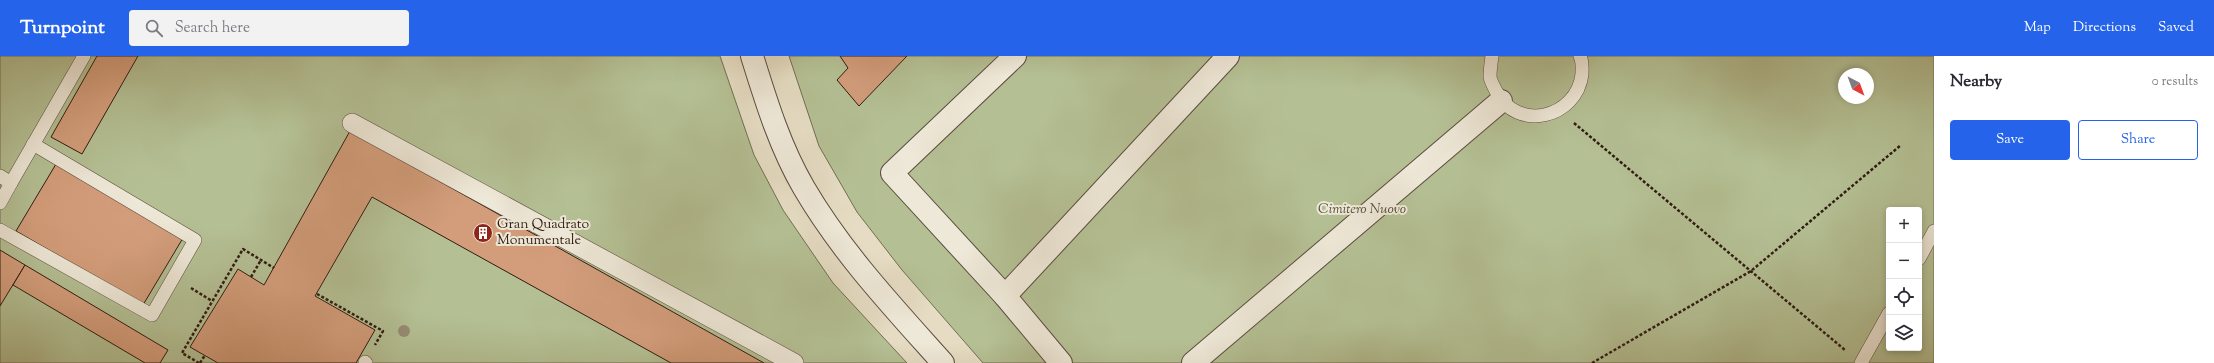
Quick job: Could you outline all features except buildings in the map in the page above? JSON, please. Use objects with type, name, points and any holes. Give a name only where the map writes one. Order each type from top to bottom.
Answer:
[{"type":"street","points":[[752,56],[768,109],[786,153],[804,188],[835,237],[859,269],[943,363]]},
{"type":"street","points":[[1015,56],[892,173],[1004,296],[1061,363]]},
{"type":"street","points":[[1004,296],[1228,56]]},
{"type":"street","points":[[1193,363],[1501,101]]},
{"type":"street","points":[[352,123],[794,363]]},
{"type":"lane","points":[[0,203],[5,180],[33,144],[84,56]]},
{"type":"lane","points":[[1492,56],[1490,79],[1501,101],[1521,114],[1545,116],[1566,106],[1580,86],[1583,62],[1580,56]]},
{"type":"lane","points":[[0,230],[152,315],[195,240],[33,144]]},
{"type":"lane","points":[[1922,253],[1934,231]]},
{"type":"lane","points":[[1861,363],[1888,315]]},
{"type":"path","points":[[1558,110],[1848,353]]},
{"type":"path","points":[[1592,363],[1751,271],[1901,145]]},
{"type":"path","points":[[205,355],[200,363],[182,353],[243,250],[274,268]]},
{"type":"path","points":[[250,277],[261,260]]},
{"type":"path","points":[[174,277],[212,301]]},
{"type":"path","points":[[317,294],[383,331],[365,363]]},
{"type":"green space","points":[[0,56],[720,56],[754,155],[783,210],[833,283],[907,363],[0,363]]},
{"type":"green space","name":"Cimitero Nuovo","points":[[789,56],[1934,56],[1934,363],[983,363],[902,270],[857,212],[819,146]]},
{"type":"place","name":"Gran Quadrato Monumentale","points":[[483,233]]}]
